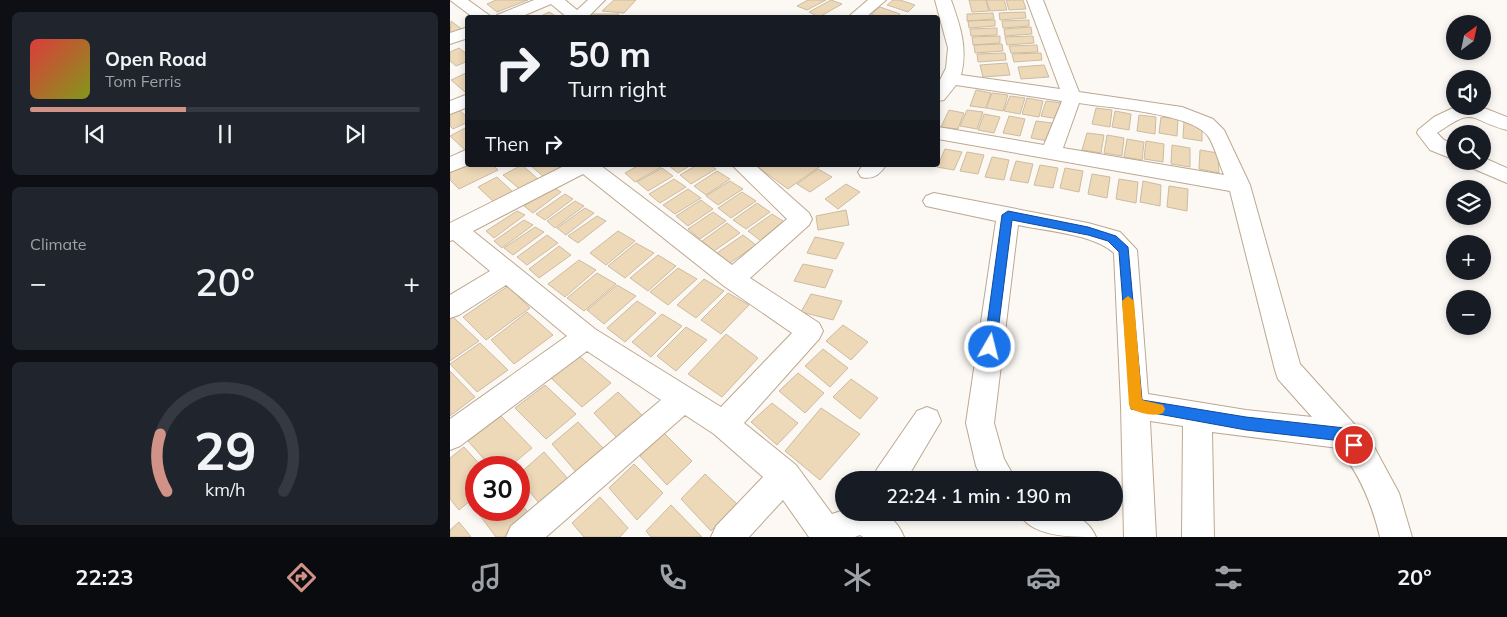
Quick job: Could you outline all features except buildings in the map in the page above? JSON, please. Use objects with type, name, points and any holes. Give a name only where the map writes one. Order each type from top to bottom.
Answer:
[{"type":"street","points":[[458,0],[480,15]]},
{"type":"street","points":[[510,15],[547,0]]},
{"type":"street","points":[[555,0],[574,15]]},
{"type":"street","points":[[579,15],[597,0]]},
{"type":"street","points":[[856,0],[874,3]]},
{"type":"street","points":[[943,0],[957,43],[957,62],[944,88],[1072,98],[1182,112],[1198,118],[1217,134],[1239,185],[1288,370],[1363,455],[1388,504],[1396,537]]},
{"type":"street","points":[[1035,0],[1072,98],[1051,153]]},
{"type":"street","points":[[859,15],[874,3]]},
{"type":"street","points":[[450,40],[465,33]]},
{"type":"street","points":[[450,108],[465,101]]},
{"type":"street","points":[[1446,149],[1438,145],[1426,134],[1428,130],[1456,111],[1478,112],[1507,124]]},
{"type":"street","points":[[940,133],[1239,185]]},
{"type":"street","points":[[450,165],[465,158]]},
{"type":"street","points":[[581,167],[453,232],[586,337],[724,424],[785,476],[826,535],[873,522]]},
{"type":"street","points":[[588,167],[733,279],[810,331],[724,424]]},
{"type":"street","points":[[733,279],[801,219],[744,167]]},
{"type":"street","points":[[1491,169],[1507,176]]},
{"type":"street","points":[[934,201],[1088,231],[1112,238],[1124,250],[1135,405],[1140,537]]},
{"type":"street","points":[[995,471],[991,466],[980,423],[1008,215]]},
{"type":"street","points":[[450,308],[506,273]]},
{"type":"street","points":[[450,436],[586,337]]},
{"type":"street","points":[[522,537],[683,399]]},
{"type":"street","points":[[1135,405],[1246,424],[1345,435]]},
{"type":"street","points":[[1197,416],[1198,537]]},
{"type":"street","points":[[894,471],[927,421]]},
{"type":"street","points":[[727,537],[785,476]]},
{"type":"street","points":[[1051,521],[1080,537]]},
{"type":"slow traffic","points":[[1128,301],[1135,405],[1158,409]]},
{"type":"route","points":[[990,347],[1008,215],[1088,231],[1112,238],[1124,250],[1135,405],[1246,424],[1345,435],[1354,445]]}]
